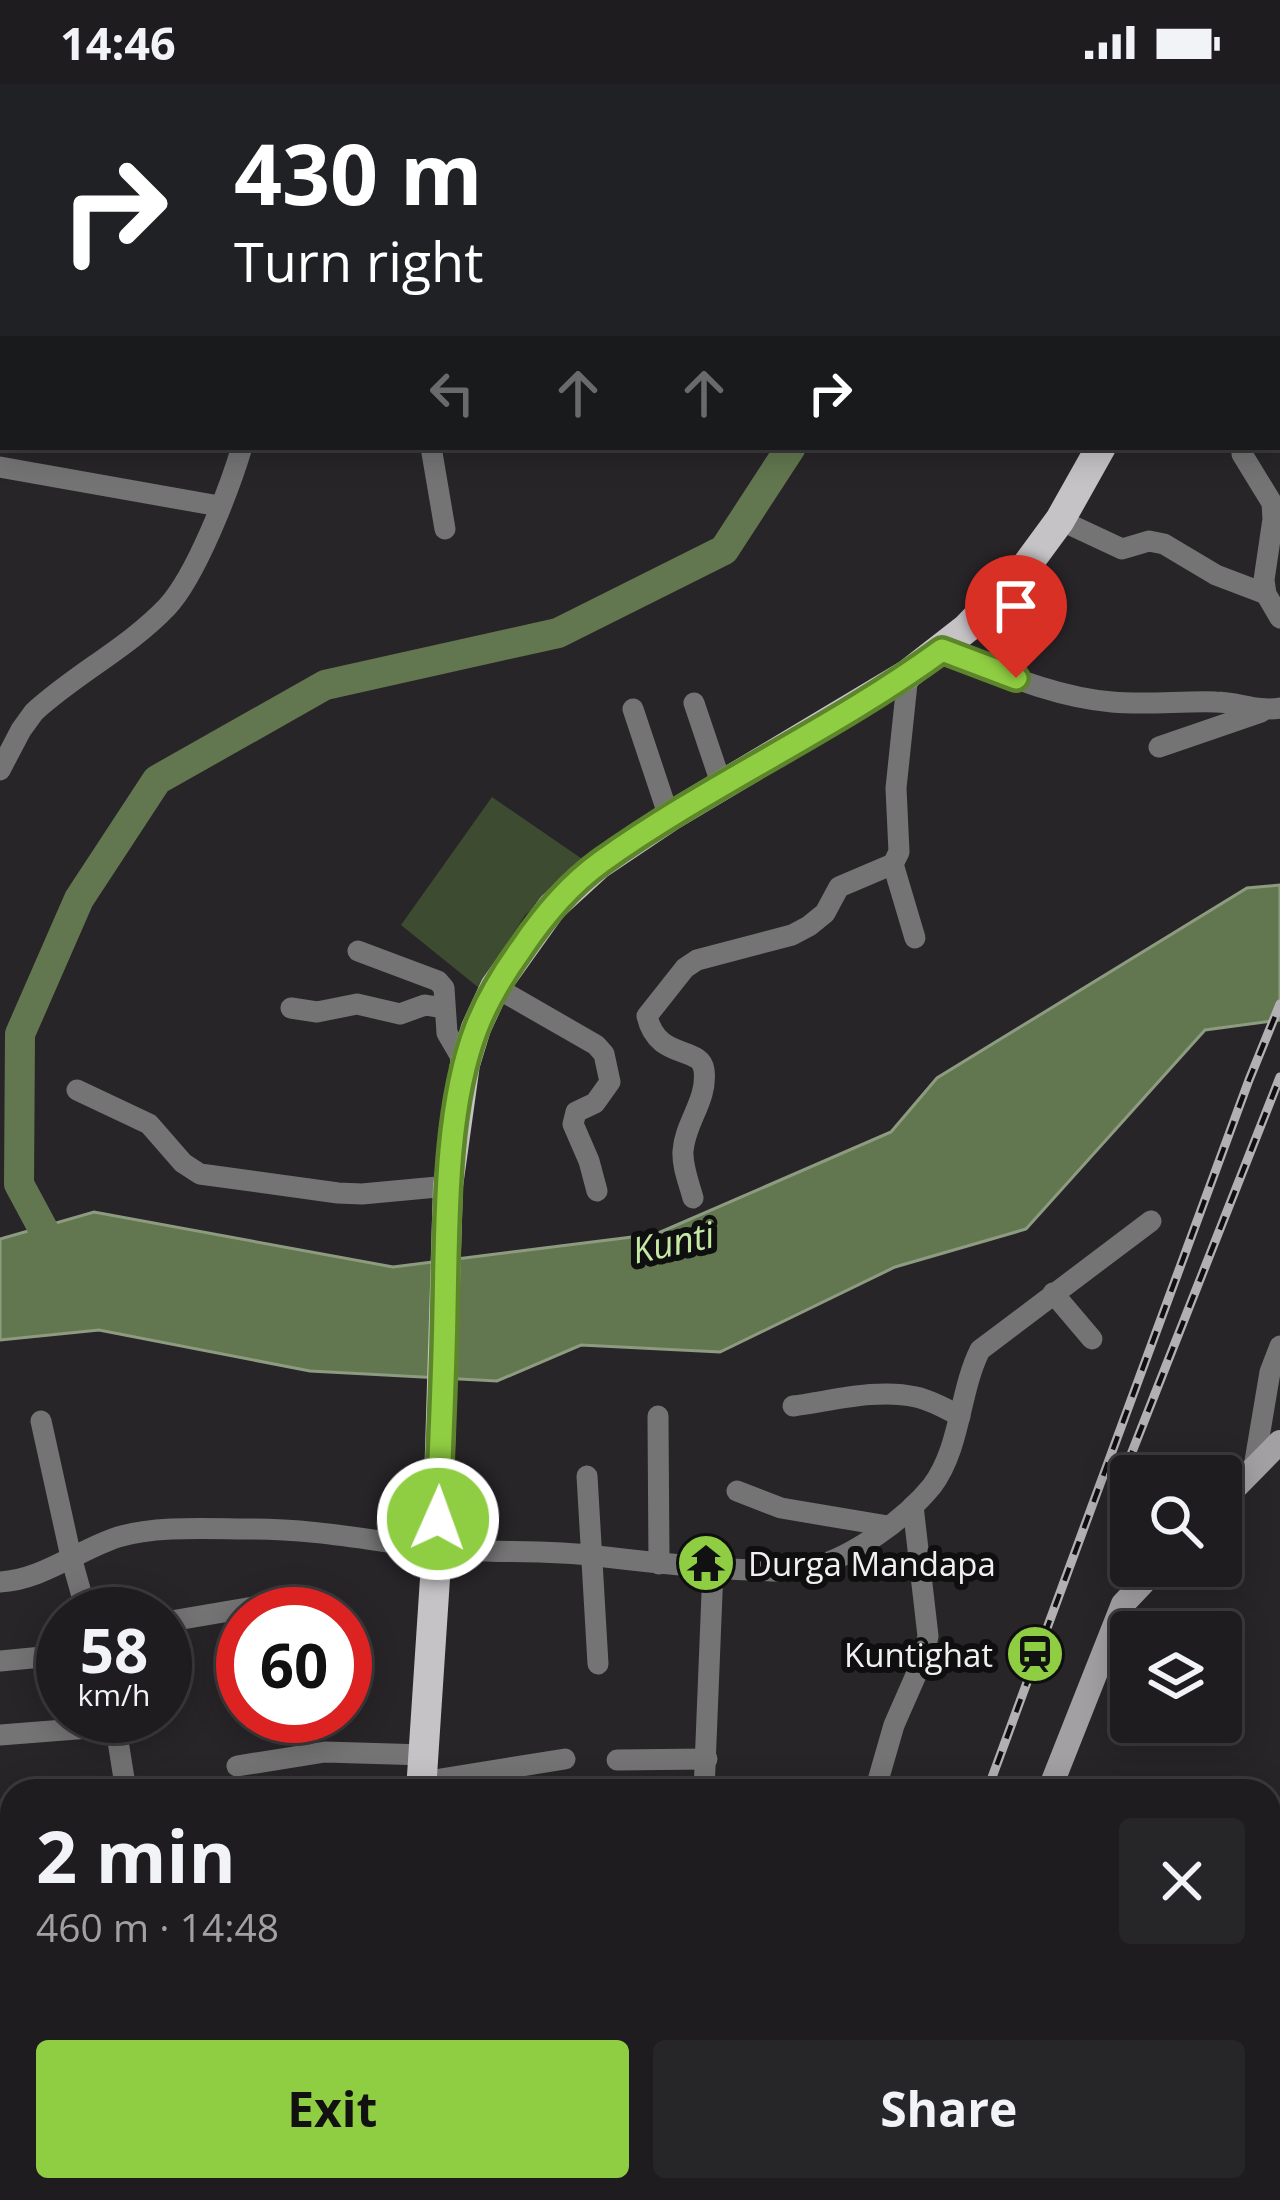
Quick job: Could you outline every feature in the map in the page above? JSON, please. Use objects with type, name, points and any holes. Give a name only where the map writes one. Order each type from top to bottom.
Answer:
[{"type":"main road","points":[[423,1776],[443,1410],[448,1201],[465,1064],[495,988],[552,907],[598,864],[942,650],[1024,569],[1060,520],[1099,450]]},
{"type":"main road","points":[[1242,1480],[1280,1442]]},
{"type":"main road","points":[[1054,1779],[1123,1604],[1139,1587]]},
{"type":"street","points":[[1,764],[34,712],[168,606],[197,561],[241,450]]},
{"type":"street","points":[[432,450],[445,529]]},
{"type":"street","points":[[1242,454],[1272,503],[1264,580],[1280,618]]},
{"type":"street","points":[[0,467],[219,506]]},
{"type":"street","points":[[1060,520],[1122,549],[1149,542],[1164,544],[1216,575],[1266,594]]},
{"type":"street","points":[[942,650],[1052,692],[1109,702],[1214,701],[1274,709]]},
{"type":"street","points":[[693,1198],[682,1153],[704,1090],[703,1064],[697,1056],[665,1046],[650,1028],[647,1016],[685,968],[697,960],[809,926],[825,913],[839,887],[893,864],[899,852],[896,788],[908,674]]},
{"type":"street","points":[[694,703],[722,786]]},
{"type":"street","points":[[633,709],[669,818]]},
{"type":"street","points":[[1159,747],[1274,709]]},
{"type":"street","points":[[893,864],[915,938]]},
{"type":"street","points":[[358,951],[438,980],[447,1033],[465,1064]]},
{"type":"street","points":[[495,988],[604,1054],[610,1082],[595,1103],[576,1112],[573,1124],[597,1191]]},
{"type":"street","points":[[291,1008],[317,1012],[357,1004],[400,1014],[425,1005],[444,1008]]},
{"type":"street","points":[[77,1090],[148,1124],[183,1163],[200,1174],[338,1193],[448,1201]]},
{"type":"street","points":[[0,1582],[28,1578],[121,1536],[250,1529],[713,1569],[815,1567],[842,1556],[888,1526],[934,1483],[980,1350],[1151,1221]]},
{"type":"street","points":[[1053,1293],[1092,1340]]},
{"type":"street","points":[[1254,1467],[1270,1372],[1280,1346]]},
{"type":"street","points":[[793,1406],[904,1395],[960,1416]]},
{"type":"street","points":[[658,1416],[658,1564]]},
{"type":"street","points":[[41,1421],[79,1587]]},
{"type":"street","points":[[587,1476],[598,1664]]},
{"type":"street","points":[[737,1491],[781,1508],[888,1526]]},
{"type":"street","points":[[878,1779],[928,1636],[913,1506]]},
{"type":"street","points":[[705,1779],[713,1569]]},
{"type":"street","points":[[0,1661],[36,1658]]},
{"type":"street","points":[[0,1735],[36,1731]]},
{"type":"street","points":[[118,1743],[123,1779]]},
{"type":"street","points":[[237,1766],[326,1752],[423,1776],[565,1759]]},
{"type":"street","points":[[617,1760],[707,1760]]},
{"type":"shaded area","points":[[492,797],[588,863],[525,915],[479,988],[401,925]]},
{"type":"water","name":"Kunti","points":[[1280,885],[1280,1020],[1205,1030],[1026,1229],[895,1267],[720,1352],[581,1345],[497,1381],[310,1371],[99,1330],[0,1340],[0,1239],[94,1212],[393,1267],[656,1234],[891,1132],[937,1078],[1247,888]]},
{"type":"waterway","points":[[63,1256],[56,1253],[19,1184],[20,1034],[79,899],[157,780],[325,685],[558,633],[724,550],[789,450]]},
{"type":"railway","points":[[991,1779],[1280,1004]]},
{"type":"railway","points":[[1131,1455],[1280,1077]]},
{"type":"place","name":"Durga Mandapa","points":[[706,1563]]},
{"type":"place","name":"Kuntighat","points":[[1035,1654]]},
{"type":"route","points":[[438,1519],[448,1186],[455,1131],[476,1028],[514,958],[552,907],[598,864],[942,650],[1016,678]]}]
